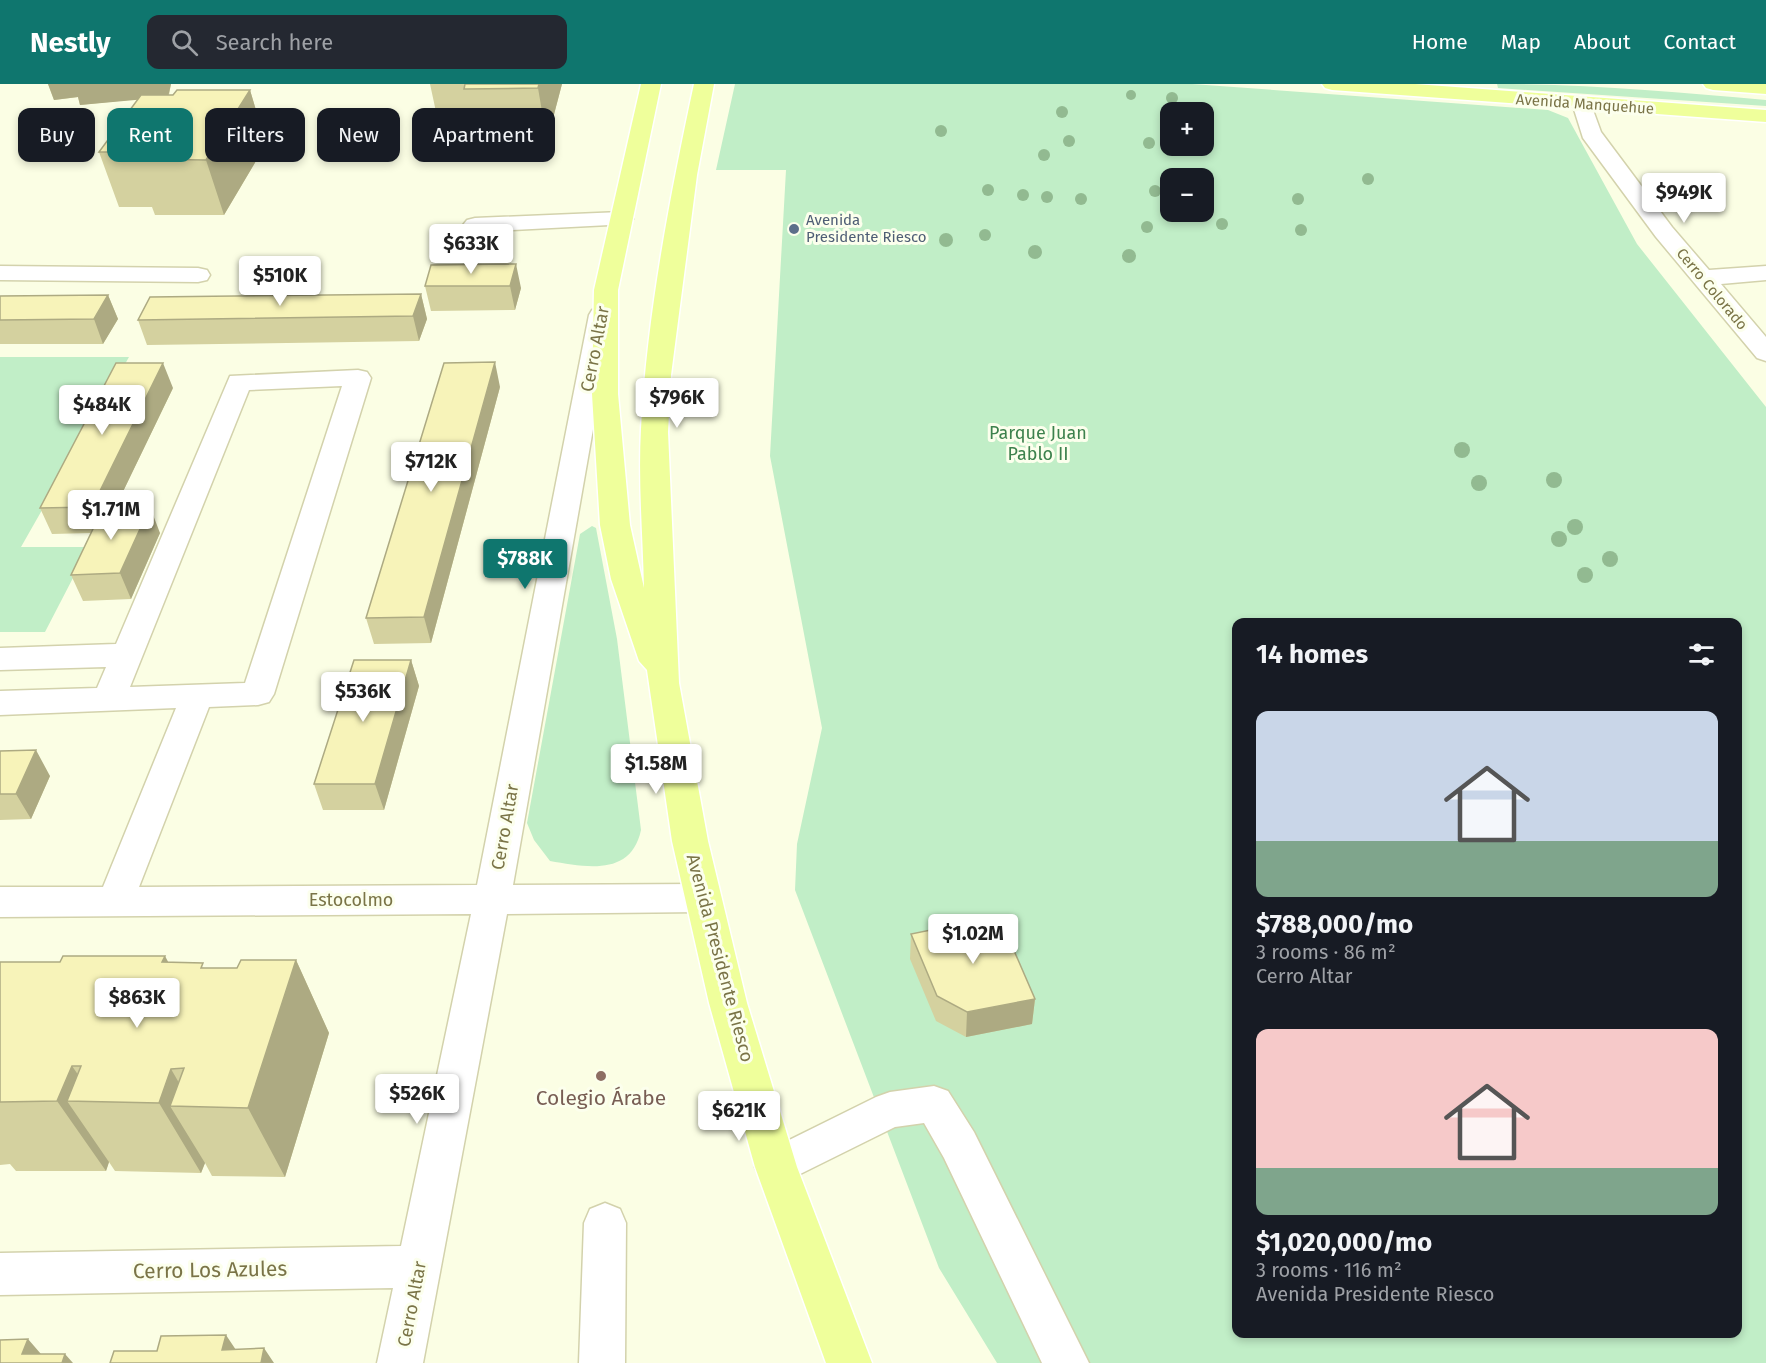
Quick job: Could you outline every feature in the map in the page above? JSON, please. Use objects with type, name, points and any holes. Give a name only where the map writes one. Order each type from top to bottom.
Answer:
[{"type":"main road","name":"Avenida Presidente Riesco","points":[[651,84],[606,290],[605,394],[615,525],[626,579],[663,682]]},
{"type":"main road","name":"Avenida Presidente Riesco","points":[[704,84],[686,175],[658,375],[654,432],[663,682],[702,898],[728,1003],[776,1167],[849,1363]]},
{"type":"main road","name":"Avenida Manquehue","points":[[1332,84],[1766,116]]},
{"type":"main road","points":[[1713,84],[1766,88]]},
{"type":"street","name":"Cerro Colorado","points":[[1582,103],[1591,133],[1664,232],[1766,353]]},
{"type":"street","points":[[475,225],[621,219]]},
{"type":"street","points":[[0,273],[198,275]]},
{"type":"street","points":[[1702,278],[1766,273]]},
{"type":"street","name":"Cerro Altar","points":[[400,1363],[492,899],[606,290]]},
{"type":"street","points":[[0,703],[258,694],[358,378],[239,382],[109,699]]},
{"type":"street","points":[[0,659],[127,655]]},
{"type":"street","points":[[115,901],[140,844],[197,696]]},
{"type":"street","name":"Estocolmo","points":[[0,902],[702,898]]},
{"type":"street","points":[[776,1167],[890,1110],[934,1104],[959,1145],[1066,1363]]},
{"type":"street","points":[[602,1363],[605,1223]]},
{"type":"street","name":"Cerro Los Azules","points":[[0,1274],[419,1267]]},
{"type":"green space","name":"Parque Juan Pablo II","points":[[735,84],[1192,84],[1548,110],[1568,118],[1637,244],[1766,407],[1766,1363],[997,1363],[939,1268],[795,890],[797,844],[822,728],[770,456],[786,170],[716,170]]},
{"type":"green space","points":[[1497,84],[1598,87],[1699,94],[1766,100],[1766,106],[1498,88]]},
{"type":"green space","points":[[0,357],[129,357],[21,547],[89,547],[45,632],[0,632]]},
{"type":"green space","points":[[592,526],[596,528],[617,639],[641,830],[636,845],[628,856],[617,862],[592,866],[550,861],[534,840],[527,823],[580,534]]},
{"type":"building","points":[[465,84],[539,84],[538,88],[464,89]]},
{"type":"building","points":[[177,90],[250,90],[239,108],[205,108],[205,160],[193,160],[193,108],[131,108],[141,95],[173,95]]},
{"type":"building","points":[[107,141],[107,152],[99,152]]},
{"type":"building","points":[[516,264],[510,286],[425,286],[431,265]]},
{"type":"building","points":[[421,294],[413,316],[138,320],[150,297]]},
{"type":"building","points":[[108,295],[94,319],[0,320],[0,296]]},
{"type":"building","points":[[495,362],[424,617],[366,618],[444,363]]},
{"type":"building","points":[[116,363],[163,363],[92,507],[40,508]]},
{"type":"building","points":[[150,507],[120,573],[71,575],[103,508]]},
{"type":"building","points":[[354,660],[411,660],[375,784],[314,784]]},
{"type":"building","points":[[36,750],[16,794],[0,794],[0,751]]},
{"type":"building","points":[[999,916],[1035,999],[967,1012],[937,996],[911,934]]},
{"type":"building","points":[[63,956],[165,956],[162,962],[203,963],[201,968],[237,968],[241,960],[296,960],[248,1108],[170,1106],[184,1068],[171,1069],[159,1103],[67,1101],[81,1066],[72,1066],[57,1101],[0,1102],[0,962],[60,962]]},
{"type":"building","points":[[226,1335],[222,1350],[264,1348],[261,1363],[110,1363],[114,1351],[157,1351],[161,1336]]},
{"type":"building","points":[[28,1339],[22,1354],[65,1354],[62,1363],[0,1363],[0,1340]]},
{"type":"place","name":"Avenida Presidente Riesco","points":[[794,229]]},
{"type":"place","name":"Colegio Árabe","points":[[601,1076]]}]
